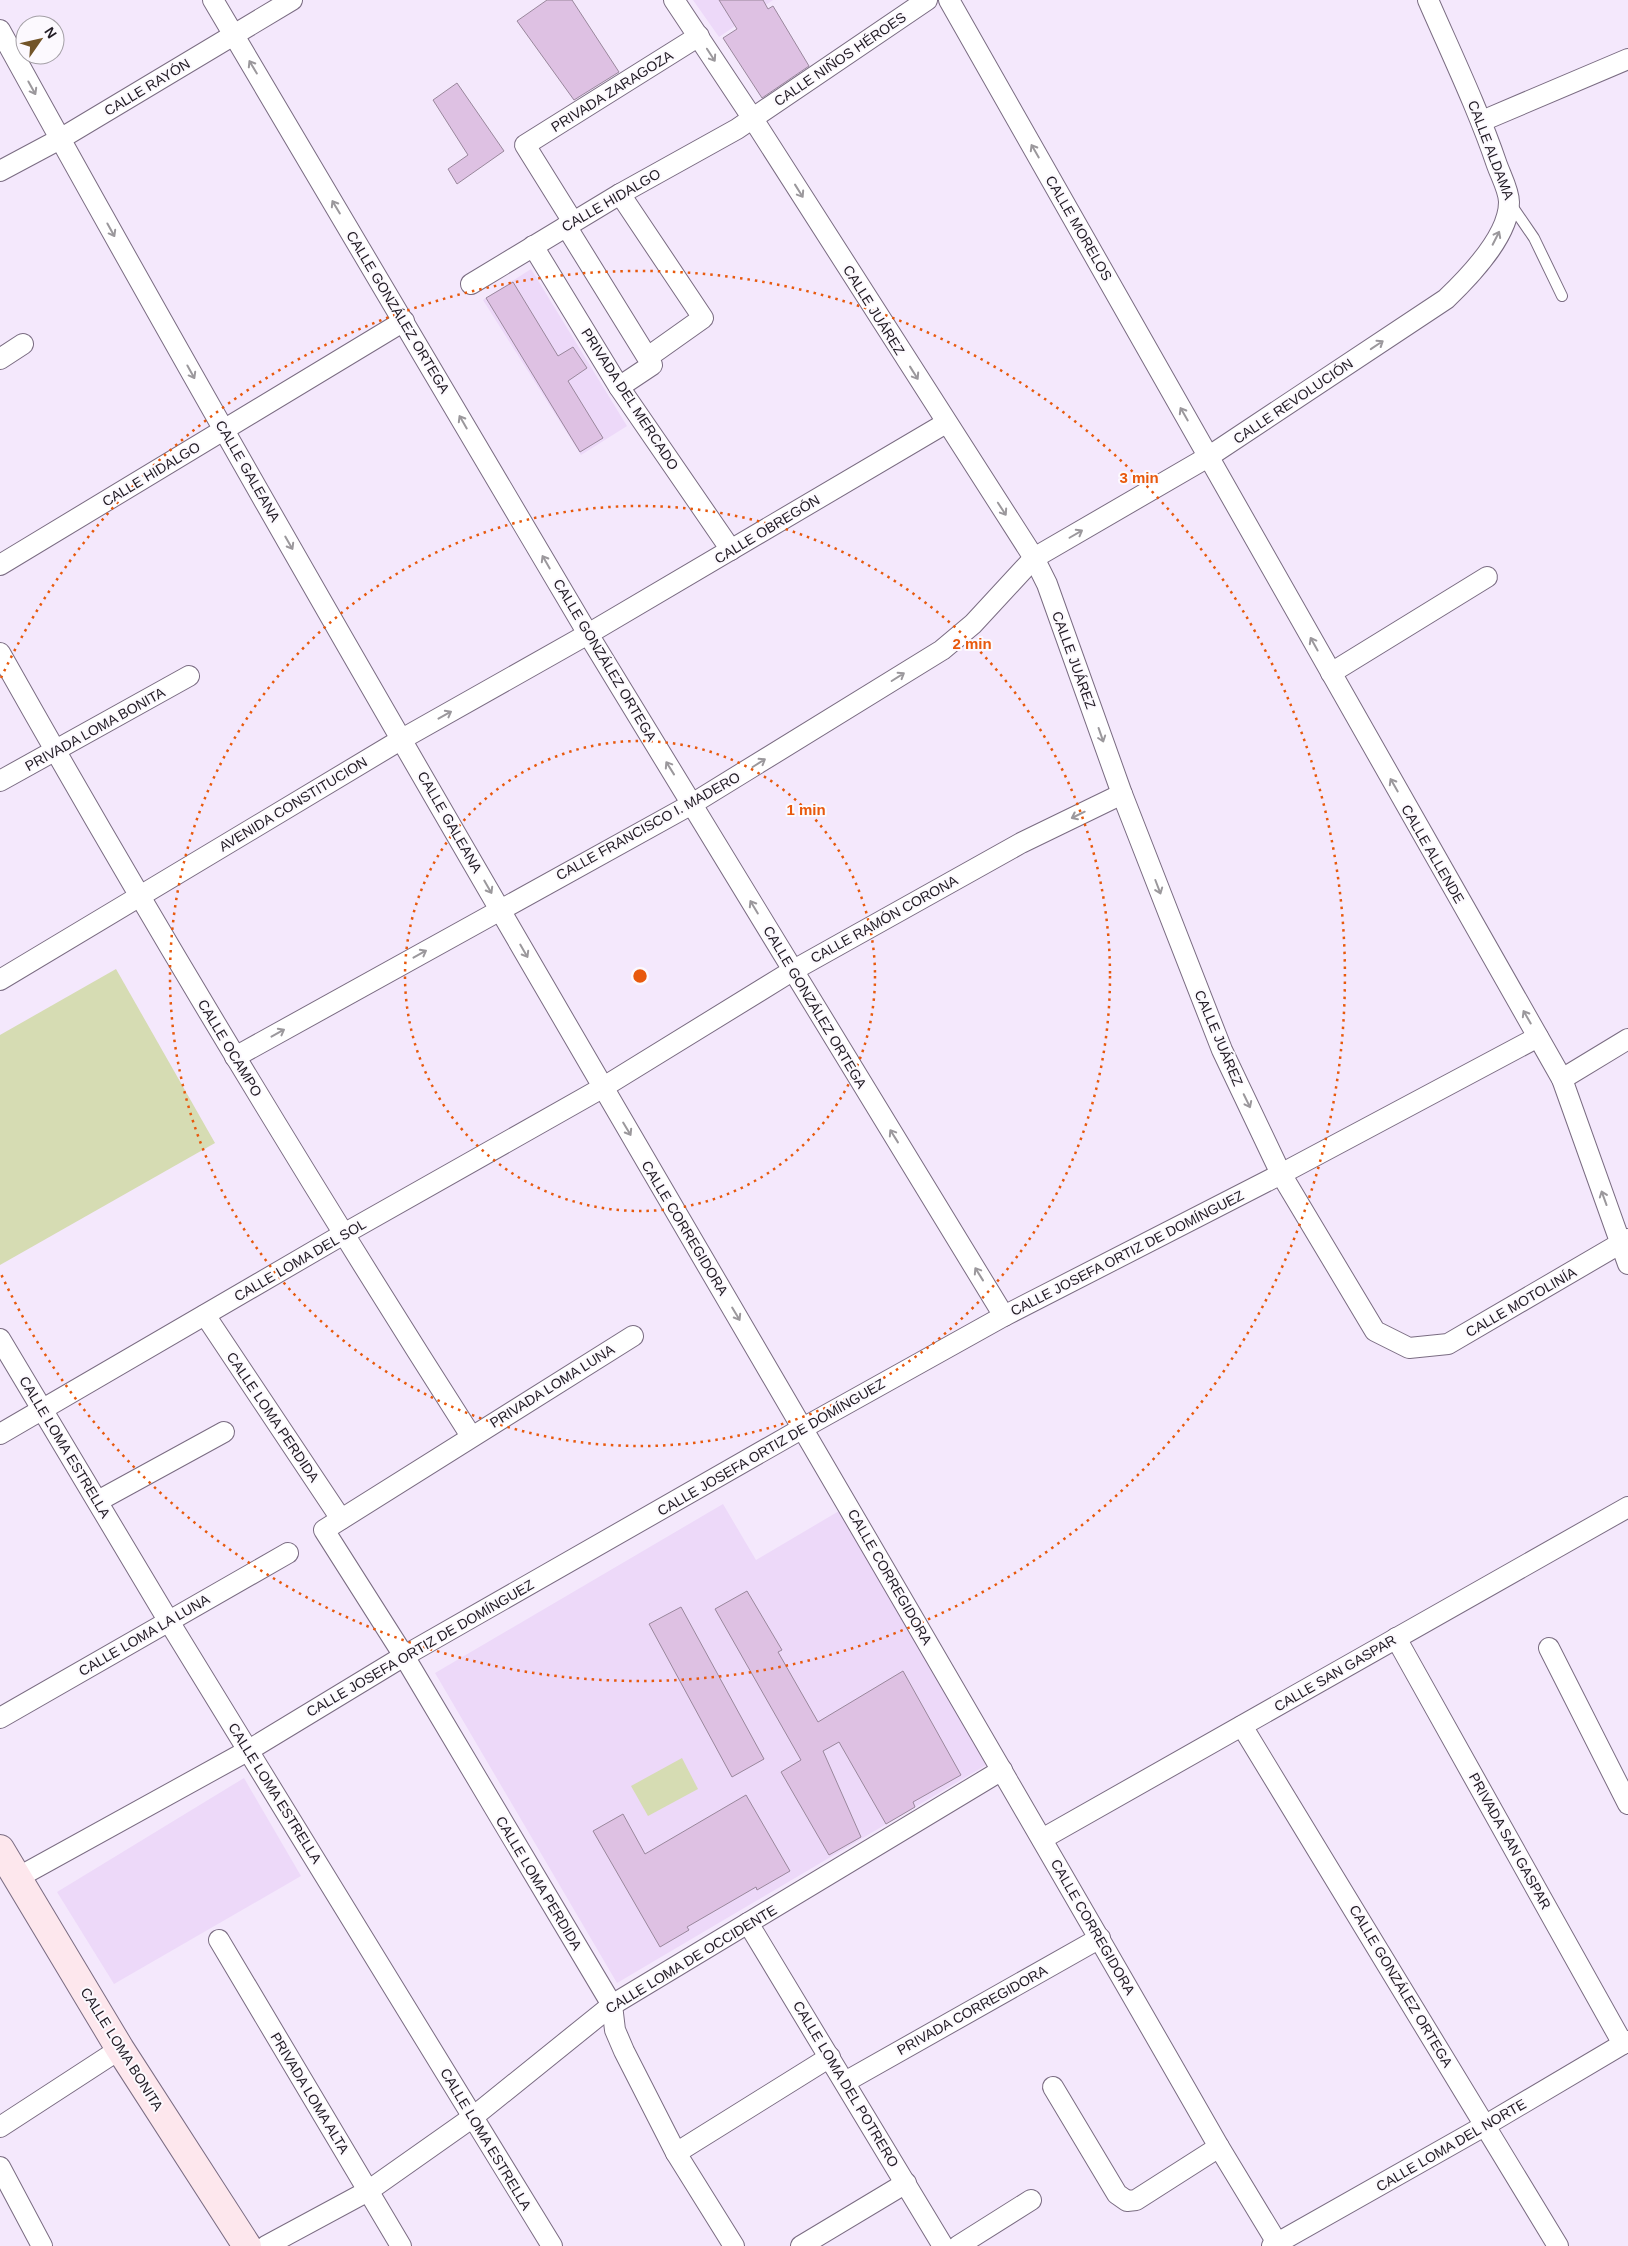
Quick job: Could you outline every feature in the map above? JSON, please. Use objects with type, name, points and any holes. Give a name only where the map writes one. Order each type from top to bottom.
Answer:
[{"type":"street","name":"CALLE GONZÁLEZ ORTEGA","points":[[213,0],[588,634],[1004,1316]]},
{"type":"street","name":"CALLE RAYÓN","points":[[0,172],[60,139],[292,0]]},
{"type":"street","name":"CALLE JUÁREZ","points":[[674,0],[753,119],[1034,558],[1047,584],[1122,794],[1222,1050],[1281,1174],[1375,1331],[1408,1348]]},
{"type":"street","name":"CALLE NIÑOS HÉROES","points":[[753,119],[927,0]]},
{"type":"street","name":"CALLE MORELOS","points":[[949,0],[1208,457]]},
{"type":"street","name":"CALLE ALDAMA","points":[[1428,0],[1482,122],[1509,201]]},
{"type":"street","name":"CALLE GALEANA","points":[[0,30],[224,430],[500,909]]},
{"type":"street","name":"PRIVADA ZARAGOZA","points":[[570,224],[525,145],[699,36]]},
{"type":"street","points":[[1482,122],[1628,58]]},
{"type":"street","name":"CALLE HIDALGO","points":[[471,284],[620,194],[753,119]]},
{"type":"street","points":[[620,194],[703,318],[648,357]]},
{"type":"street","name":"CALLE REVOLUCIÓN","points":[[1034,558],[1208,457],[1446,299],[1461,285],[1491,249],[1504,223],[1509,201]]},
{"type":"street","points":[[570,224],[652,365],[619,387]]},
{"type":"street","name":"PRIVADA DEL MERCADO","points":[[532,246],[619,387],[731,550]]},
{"type":"street","name":"CALLE HIDALGO","points":[[0,565],[404,321]]},
{"type":"street","points":[[0,359],[24,344]]},
{"type":"street","name":"CALLE OBREGÓN","points":[[588,634],[946,423]]},
{"type":"street","name":"CALLE ALLENDE","points":[[1208,457],[1562,1079],[1624,1242],[1628,1264]]},
{"type":"street","name":"CALLE FRANCISCO I. MADERO","points":[[235,1057],[692,804],[942,650],[973,624],[1034,558]]},
{"type":"street","points":[[1331,674],[1487,577]]},
{"type":"street","name":"AVENIDA CONSTITUCION","points":[[0,980],[402,739],[588,634]]},
{"type":"street","name":"CALLE OCAMPO","points":[[0,653],[139,896],[342,1235],[471,1436]]},
{"type":"street","name":"PRIVADA LOMA BONITA","points":[[0,781],[189,676]]},
{"type":"street","name":"CALLE RAMÓN CORONA","points":[[602,1088],[792,971],[1021,843],[1122,794]]},
{"type":"street","name":"CALLE CORREGIDORA","points":[[500,909],[602,1088],[804,1428],[1276,2245]]},
{"type":"street","name":"CALLE JOSEFA ORTIZ DE DOMÍNGUEZ","points":[[17,1878],[249,1750],[404,1656],[1004,1316],[1281,1174],[1538,1037]]},
{"type":"street","points":[[1562,1079],[1628,1039]]},
{"type":"street","name":"CALLE LOMA DEL SOL","points":[[0,1434],[342,1235],[602,1088]]},
{"type":"street","name":"CALLE MOTOLINÍA","points":[[1408,1348],[1448,1344],[1624,1242]]},
{"type":"street","name":"CALLE LOMA PERDIDA","points":[[206,1315],[341,1519],[324,1530],[404,1656],[612,2005],[615,2030],[624,2051],[676,2153],[734,2246]]},
{"type":"street","name":"PRIVADA LOMA LUNA","points":[[471,1436],[633,1336]]},
{"type":"street","name":"CALLE LOMA ESTRELLA","points":[[0,1339],[168,1620],[552,2246]]},
{"type":"street","points":[[98,1501],[224,1432]]},
{"type":"street","points":[[341,1519],[471,1436]]},
{"type":"street","name":"CALLE SAN GASPAR","points":[[1042,1839],[1628,1507]]},
{"type":"street","name":"CALLE LOMA LA LUNA","points":[[0,1718],[168,1620],[288,1553]]},
{"type":"street","name":"PRIVADA SAN GASPAR","points":[[1396,1638],[1626,2042]]},
{"type":"street","points":[[1549,1648],[1628,1804]]},
{"type":"street","name":"CALLE GONZÁLEZ ORTEGA","points":[[1242,1726],[1558,2246]]},
{"type":"street","name":"CALLE LOMA DE OCCIDENTE","points":[[266,2246],[368,2191],[473,2117],[612,2005],[1002,1770]]},
{"type":"street","name":"CALLE LOMA BONITA","points":[[0,1849],[120,2049],[247,2246]]},
{"type":"street","name":"CALLE LOMA DEL POTRERO","points":[[748,1924],[944,2246]]},
{"type":"street","name":"PRIVADA CORREGIDORA","points":[[845,2082],[1100,1938]]},
{"type":"street","name":"PRIVADA LOMA ALTA","points":[[219,1940],[402,2246]]},
{"type":"street","name":"CALLE LOMA DEL NORTE","points":[[1276,2245],[1486,2125],[1626,2042]]},
{"type":"street","points":[[0,2127],[120,2049]]},
{"type":"street","points":[[676,2153],[830,2057]]},
{"type":"street","points":[[1053,2087],[1118,2194],[1127,2201],[1136,2200],[1219,2147]]},
{"type":"street","points":[[0,2167],[42,2246]]},
{"type":"street","points":[[801,2246],[906,2183]]},
{"type":"street","points":[[958,2246],[1031,2200]]},
{"type":"lane","name":"CALLE ALDAMA","points":[[1509,201],[1534,238],[1562,296]]},
{"type":"shaded area","points":[[693,0],[773,0],[719,37]]},
{"type":"shaded area","points":[[531,269],[627,426],[581,455],[483,300]]},
{"type":"shaded area","points":[[723,1504],[756,1560],[839,1511],[988,1764],[617,1983],[435,1673]]},
{"type":"shaded area","points":[[244,1778],[301,1876],[114,1984],[57,1892]]},
{"type":"green space","points":[[116,969],[215,1143],[0,1265],[0,1035]]},
{"type":"green space","points":[[682,1758],[698,1789],[648,1816],[631,1786]]},
{"type":"building","points":[[547,0],[572,0],[619,72],[574,100],[517,21]]},
{"type":"building","points":[[719,0],[763,0],[768,9],[773,6],[809,66],[762,98],[723,38],[737,29]]},
{"type":"building","points":[[457,83],[504,151],[457,184],[448,169],[468,155],[433,100]]},
{"type":"building","points":[[513,282],[558,356],[573,347],[587,368],[568,381],[603,438],[580,452],[486,298]]},
{"type":"building","points":[[747,1591],[782,1650],[778,1652],[818,1722],[903,1671],[961,1775],[913,1802],[915,1807],[886,1824],[839,1742],[823,1751],[861,1837],[829,1855],[781,1772],[801,1760],[715,1609]]},
{"type":"building","points":[[681,1607],[764,1759],[732,1777],[649,1624]]},
{"type":"building","points":[[746,1795],[790,1871],[757,1890],[756,1887],[687,1927],[689,1930],[660,1947],[593,1831],[623,1814],[645,1854]]}]
